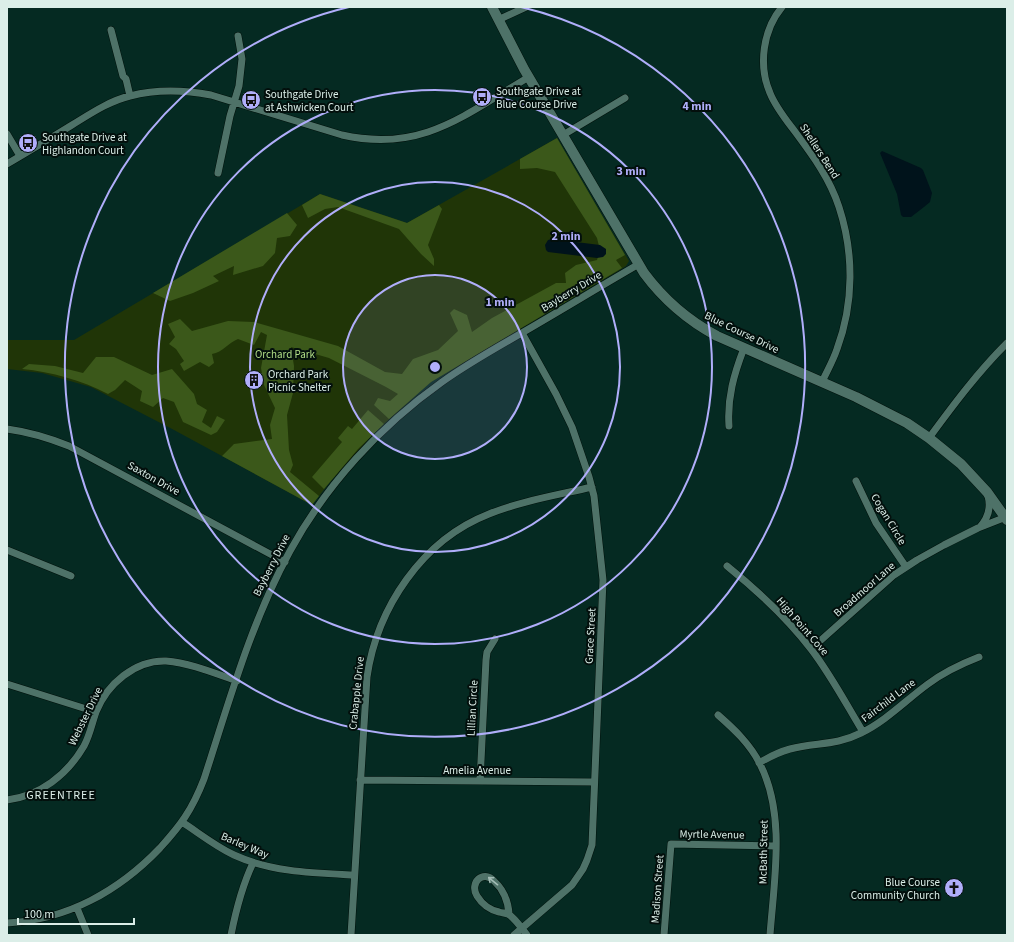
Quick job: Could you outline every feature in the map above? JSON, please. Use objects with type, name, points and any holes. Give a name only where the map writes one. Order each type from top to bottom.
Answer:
[{"type":"main road","name":"Blue Course Drive","points":[[492,7],[529,77],[639,264],[670,304],[704,329],[894,416],[929,438],[961,464],[987,492],[1006,518]]},
{"type":"street","points":[[498,20],[526,7]]},
{"type":"street","name":"Shellers Bend","points":[[782,7],[772,23],[765,45],[764,73],[767,86],[775,103],[818,164],[829,183],[838,206],[850,256],[850,283],[843,330],[822,382]]},
{"type":"street","points":[[111,30],[123,76],[122,80],[128,97]]},
{"type":"street","points":[[218,173],[230,116],[239,86],[242,67],[238,36]]},
{"type":"street","points":[[7,164],[90,114],[128,97],[159,92],[194,92],[235,102],[342,135],[380,140],[408,138],[443,127],[529,77]]},
{"type":"street","points":[[563,135],[624,98]]},
{"type":"street","points":[[7,134],[20,156]]},
{"type":"street","name":"Bayberry Drive","points":[[7,923],[49,917],[77,908],[106,892],[148,861],[182,822],[196,799],[204,779],[263,607],[285,562],[300,534],[326,495],[346,470],[384,430],[409,407],[443,381],[639,264]]},
{"type":"street","name":"Grace Street","points":[[514,935],[572,885],[583,869],[592,845],[603,580],[592,487],[572,428],[556,394],[522,333]]},
{"type":"street","points":[[929,438],[969,384],[1007,343]]},
{"type":"street","points":[[729,426],[731,387],[735,371],[744,348]]},
{"type":"street","name":"Saxton Drive","points":[[7,429],[43,436],[69,446],[285,562]]},
{"type":"street","name":"Cogan Circle","points":[[856,481],[876,523],[906,567]]},
{"type":"street","name":"Crabapple Drive","points":[[351,935],[367,683],[372,651],[390,605],[408,577],[429,553],[450,536],[487,514],[504,508],[592,487]]},
{"type":"street","points":[[978,528],[986,518],[988,511],[989,500],[987,492]]},
{"type":"street","name":"Broadmoor Lane","points":[[811,649],[894,575],[944,545],[978,528],[1006,518]]},
{"type":"street","points":[[7,550],[71,576]]},
{"type":"street","name":"High Point Cove","points":[[727,566],[780,613],[811,649],[863,732]]},
{"type":"street","name":"Lillian Circle","points":[[480,781],[486,656],[490,644],[495,638]]},
{"type":"street","name":"Fairchild Lane","points":[[759,763],[780,752],[790,749],[835,743],[863,732],[876,725],[943,673],[979,657]]},
{"type":"street","name":"Webster Drive","points":[[7,800],[17,799],[43,789],[63,773],[76,759],[84,745],[96,712],[110,688],[121,677],[132,670],[153,662],[177,662],[237,681]]},
{"type":"street","points":[[7,684],[96,712]]},
{"type":"street","name":"McBath Street","points":[[718,715],[740,736],[759,763],[771,793],[776,827],[776,846],[770,935]]},
{"type":"street","name":"Amelia Avenue","points":[[360,780],[594,782]]},
{"type":"street","name":"Barley Way","points":[[182,822],[208,841],[233,855],[253,863],[276,869],[354,875]]},
{"type":"street","name":"Myrtle Avenue","points":[[671,844],[776,846]]},
{"type":"street","name":"Madison Street","points":[[664,935],[671,844]]},
{"type":"street","points":[[231,935],[242,890],[253,863]]},
{"type":"street","points":[[508,914],[505,894],[494,880],[488,876],[483,876],[477,880],[474,887],[475,892],[485,905],[494,911],[508,914],[527,935]]},
{"type":"street","points":[[77,908],[88,935]]},
{"type":"green space","name":"Orchard Park","points":[[557,138],[629,261],[626,266],[431,382],[376,431],[330,482],[312,505],[91,387],[42,373],[7,369],[7,340],[74,340],[320,194],[407,223]]},
{"type":"green space","points":[[557,138],[625,255],[616,260],[622,268],[431,382],[389,419],[374,405],[378,398],[390,401],[398,394],[329,358],[291,347],[294,366],[293,393],[287,415],[289,450],[293,465],[290,472],[319,496],[312,505],[222,456],[234,444],[272,439],[270,425],[275,408],[264,385],[261,368],[267,335],[261,332],[254,345],[238,339],[212,354],[214,363],[209,367],[200,362],[184,371],[180,364],[184,361],[176,349],[169,344],[175,337],[168,324],[180,319],[192,331],[228,321],[254,322],[338,346],[385,372],[402,374],[413,359],[438,350],[458,331],[450,313],[454,309],[467,315],[472,332],[492,318],[556,283],[566,283],[565,273],[576,265],[597,260],[600,250],[597,238],[555,172],[537,168],[520,169],[520,159]]},
{"type":"green space","points":[[320,194],[407,223],[439,205],[442,209],[428,245],[434,259],[434,266],[399,229],[338,207],[325,209],[308,218],[302,205]]},
{"type":"green space","points":[[287,213],[297,225],[290,236],[277,238],[275,253],[263,266],[233,275],[234,266],[213,276],[219,281],[193,293],[170,301],[153,293]]},
{"type":"green space","points":[[96,357],[114,357],[152,375],[172,369],[194,394],[197,404],[207,410],[202,422],[211,428],[217,416],[225,420],[217,432],[211,435],[183,422],[174,402],[163,398],[153,407],[140,401],[142,391],[125,380],[115,390],[108,394],[66,377],[22,369],[29,364],[55,366],[83,373]]},
{"type":"green space","points":[[368,410],[384,424],[358,449],[324,489],[312,477],[342,442],[338,438],[348,426],[352,429]]},
{"type":"water","points":[[882,151],[923,170],[932,193],[930,202],[911,217],[903,217],[901,215],[897,194],[880,153]]},
{"type":"water","points":[[552,239],[600,245],[606,249],[606,254],[603,257],[597,258],[548,252],[545,245],[548,240]]},
{"type":"place","name":"Southgate Drive at Blue Course Drive","points":[[482,97]]},
{"type":"place","name":"Southgate Drive at Ashwicken Court","points":[[251,100]]},
{"type":"place","name":"Southgate Drive at Highlandon Court","points":[[28,143]]},
{"type":"place","name":"Orchard Park Picnic Shelter","points":[[254,380]]},
{"type":"place","name":"Blue Course Community Church","points":[[954,888]]},
{"type":"district","name":"GREENTREE","points":[[61,795]]}]
